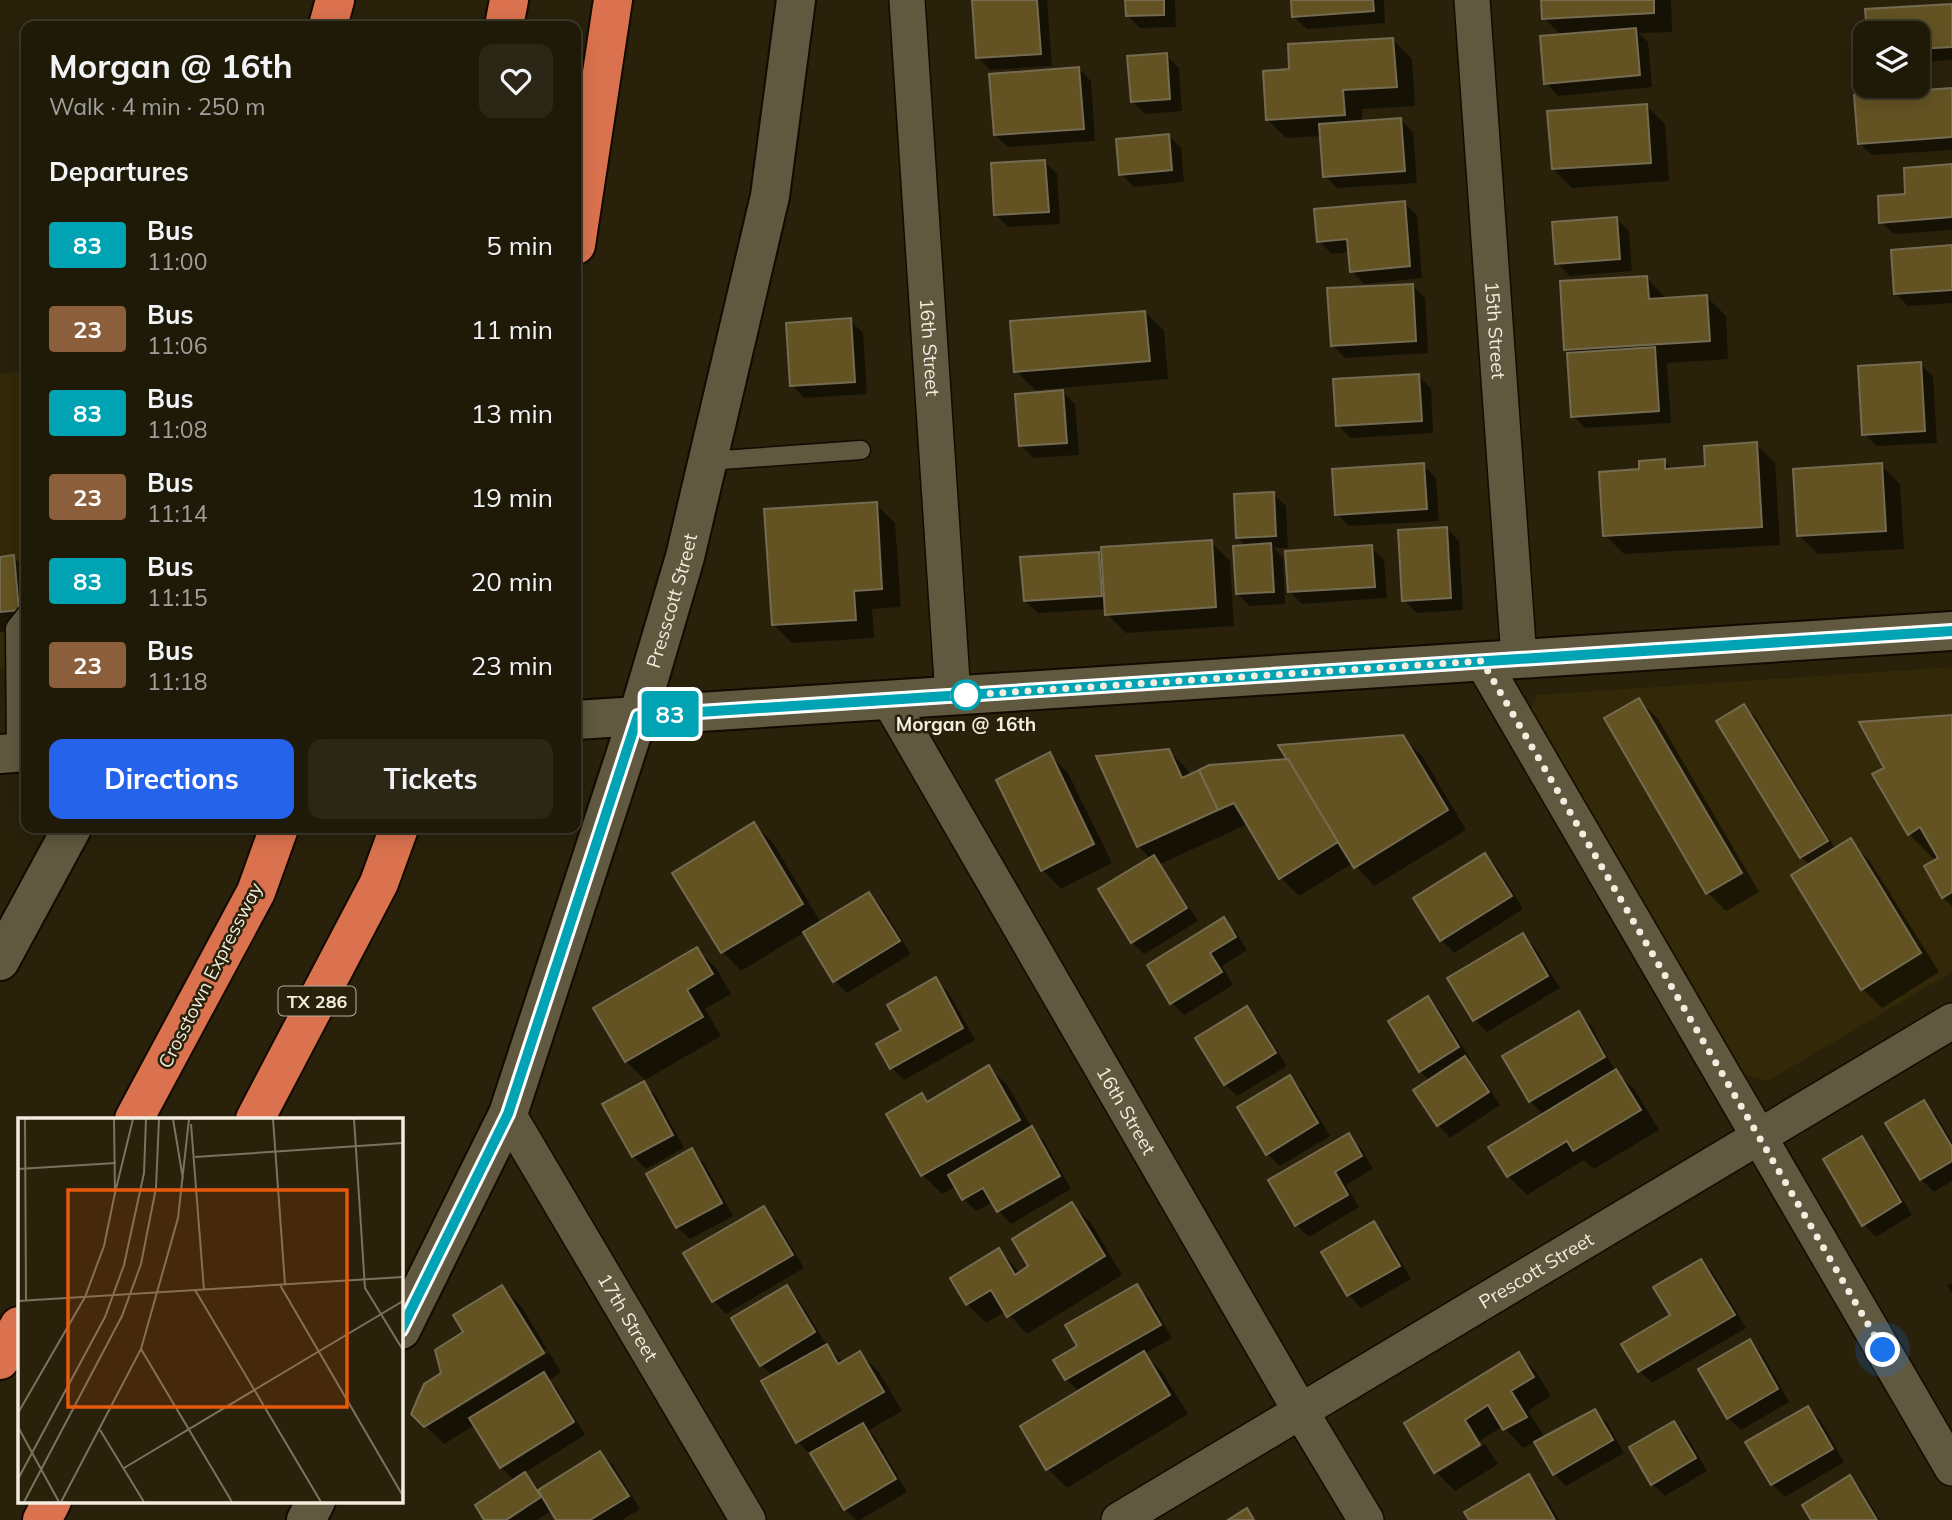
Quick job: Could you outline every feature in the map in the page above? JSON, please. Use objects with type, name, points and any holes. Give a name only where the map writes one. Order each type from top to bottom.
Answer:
[{"type":"highway","points":[[505,21],[509,0]]},
{"type":"highway","points":[[581,212],[613,0]]},
{"type":"highway","name":"Crosstown Expressway","points":[[135,1118],[256,892],[277,833]]},
{"type":"highway","name":"TX 286","points":[[256,1118],[379,883],[397,833]]},
{"type":"highway","points":[[0,1360],[18,1328]]},
{"type":"highway","points":[[42,1520],[51,1502]]},
{"type":"main road","name":"Presscott Street","points":[[402,1328],[508,1114],[638,716],[685,557],[770,196],[796,0]]},
{"type":"main road","points":[[581,720],[1952,631]]},
{"type":"main road","points":[[0,961],[69,833]]},
{"type":"main road","points":[[306,1520],[315,1502]]},
{"type":"street","name":"16th Street","points":[[906,0],[953,696]]},
{"type":"street","name":"15th Street","points":[[1472,0],[1500,660],[1758,1137],[1952,1468]]},
{"type":"street","name":"16th Street","points":[[889,700],[1366,1520]]},
{"type":"street","name":"Prescott Street","points":[[1119,1520],[1952,1021]]},
{"type":"street","name":"17th Street","points":[[508,1114],[748,1520]]},
{"type":"lane","points":[[708,461],[861,450]]},
{"type":"lane","points":[[8,629],[14,753]]},
{"type":"shaded area","points":[[21,372],[21,665],[0,670],[0,373]]},
{"type":"shaded area","points":[[1952,667],[1952,972],[1768,1081],[1739,1074],[1529,713],[1537,695]]},
{"type":"building","points":[[972,0],[1037,0],[1041,54],[976,58]]},
{"type":"building","points":[[1125,0],[1164,0],[1164,15],[1126,16]]},
{"type":"building","points":[[1291,0],[1373,0],[1374,11],[1292,17]]},
{"type":"building","points":[[1541,0],[1654,0],[1654,13],[1542,19]]},
{"type":"building","points":[[1952,4],[1952,47],[1930,48],[1930,21],[1866,21],[1865,9]]},
{"type":"building","points":[[1636,28],[1640,75],[1544,84],[1540,36]]},
{"type":"building","points":[[1393,38],[1397,87],[1343,90],[1345,115],[1266,120],[1263,71],[1289,69],[1288,44]]},
{"type":"building","points":[[1167,53],[1170,99],[1131,102],[1127,56]]},
{"type":"building","points":[[1079,67],[1084,129],[994,135],[989,74]]},
{"type":"building","points":[[1952,88],[1952,137],[1858,144],[1854,98],[1930,98],[1930,90]]},
{"type":"building","points":[[1647,104],[1651,163],[1552,169],[1547,111]]},
{"type":"building","points":[[1401,118],[1405,171],[1323,177],[1319,124]]},
{"type":"building","points":[[1169,134],[1172,170],[1119,175],[1116,139]]},
{"type":"building","points":[[1045,160],[1049,212],[994,215],[991,163]]},
{"type":"building","points":[[1952,164],[1952,217],[1879,223],[1878,196],[1905,194],[1904,168]]},
{"type":"building","points":[[1405,201],[1410,266],[1350,272],[1347,239],[1317,242],[1314,209]]},
{"type":"building","points":[[1617,217],[1620,259],[1555,264],[1552,222]]},
{"type":"building","points":[[1952,245],[1952,290],[1894,294],[1891,250]]},
{"type":"building","points":[[1647,276],[1649,299],[1707,295],[1710,341],[1564,350],[1560,281]]},
{"type":"building","points":[[1413,284],[1416,341],[1331,346],[1327,288]]},
{"type":"building","points":[[1145,311],[1150,361],[1014,372],[1010,321]]},
{"type":"building","points":[[851,318],[855,382],[790,386],[786,323]]},
{"type":"building","points":[[1655,347],[1659,411],[1571,417],[1567,353]]},
{"type":"building","points":[[1921,362],[1925,431],[1862,435],[1858,366]]},
{"type":"building","points":[[1419,374],[1422,421],[1336,426],[1333,379]]},
{"type":"building","points":[[1063,390],[1067,443],[1019,446],[1015,394]]},
{"type":"building","points":[[1757,442],[1762,527],[1603,536],[1599,472],[1639,469],[1639,461],[1665,459],[1665,469],[1705,466],[1704,446]]},
{"type":"building","points":[[1424,463],[1427,509],[1335,515],[1332,469]]},
{"type":"building","points":[[1882,463],[1886,531],[1797,536],[1793,469]]},
{"type":"building","points":[[1274,492],[1276,536],[1236,538],[1234,494]]},
{"type":"building","points":[[877,502],[882,589],[854,591],[856,620],[772,625],[764,509]]},
{"type":"building","points":[[1447,527],[1451,598],[1402,601],[1398,530]]},
{"type":"building","points":[[1212,540],[1216,607],[1105,615],[1101,547]]},
{"type":"building","points":[[1271,543],[1274,592],[1236,594],[1233,546]]},
{"type":"building","points":[[1372,545],[1375,587],[1288,592],[1285,551]]},
{"type":"building","points":[[1099,552],[1102,596],[1024,601],[1020,557]]},
{"type":"building","points":[[14,555],[19,610],[0,612],[0,557]]},
{"type":"building","points":[[1639,698],[1742,873],[1706,894],[1604,718]]},
{"type":"building","points":[[1744,704],[1828,841],[1800,858],[1716,721]]},
{"type":"building","points":[[1952,715],[1952,892],[1942,898],[1924,866],[1938,858],[1920,827],[1908,835],[1872,774],[1884,768],[1859,722]]},
{"type":"building","points":[[1403,735],[1448,810],[1354,868],[1278,745]]},
{"type":"building","points":[[1169,749],[1182,778],[1199,770],[1218,810],[1137,847],[1096,756]]},
{"type":"building","points":[[1050,752],[1094,844],[1041,871],[996,780]]},
{"type":"building","points":[[1288,759],[1338,842],[1279,879],[1234,803],[1218,810],[1199,770],[1209,765]]},
{"type":"building","points":[[754,822],[803,904],[721,953],[672,873]]},
{"type":"building","points":[[1851,838],[1921,953],[1861,990],[1791,875]]},
{"type":"building","points":[[1485,853],[1512,896],[1440,941],[1413,898]]},
{"type":"building","points":[[1154,855],[1187,908],[1131,943],[1098,889]]},
{"type":"building","points":[[869,892],[900,941],[833,982],[803,932]]},
{"type":"building","points":[[1224,917],[1236,937],[1210,953],[1222,972],[1170,1004],[1147,965]]},
{"type":"building","points":[[1523,933],[1548,976],[1473,1021],[1447,978]]},
{"type":"building","points":[[697,947],[713,974],[687,990],[703,1017],[625,1062],[593,1008]]},
{"type":"building","points":[[936,977],[963,1028],[890,1069],[876,1044],[901,1030],[887,1005]]},
{"type":"building","points":[[1428,996],[1459,1047],[1419,1072],[1388,1021]]},
{"type":"building","points":[[1247,1006],[1276,1053],[1224,1085],[1195,1038]]},
{"type":"building","points":[[1579,1011],[1605,1057],[1529,1102],[1502,1056]]},
{"type":"building","points":[[1465,1056],[1489,1092],[1437,1126],[1413,1090]]},
{"type":"building","points":[[989,1065],[1020,1120],[921,1176],[886,1114],[922,1093],[927,1102]]},
{"type":"building","points":[[1616,1069],[1641,1110],[1573,1151],[1567,1141],[1507,1177],[1488,1147]]},
{"type":"building","points":[[1290,1075],[1318,1123],[1266,1155],[1237,1107]]},
{"type":"building","points":[[644,1081],[673,1135],[632,1157],[602,1104]]},
{"type":"building","points":[[1924,1100],[1952,1147],[1952,1161],[1920,1180],[1885,1123]]},
{"type":"building","points":[[1032,1126],[1060,1176],[997,1212],[983,1188],[962,1200],[948,1175]]},
{"type":"building","points":[[1349,1133],[1362,1156],[1335,1172],[1348,1195],[1295,1226],[1268,1180]]},
{"type":"building","points":[[1862,1136],[1901,1202],[1862,1226],[1823,1159]]},
{"type":"building","points":[[692,1148],[722,1203],[676,1228],[646,1174]]},
{"type":"building","points":[[1072,1202],[1105,1256],[1007,1317],[991,1290],[966,1305],[950,1278],[999,1248],[1015,1275],[1028,1266],[1012,1239]]},
{"type":"building","points":[[764,1206],[793,1255],[712,1302],[683,1253]]},
{"type":"building","points":[[1374,1221],[1400,1266],[1347,1296],[1321,1252]]},
{"type":"building","points":[[1701,1259],[1735,1315],[1638,1372],[1621,1344],[1670,1315],[1653,1287]]},
{"type":"building","points":[[1137,1284],[1161,1325],[1065,1380],[1053,1360],[1077,1346],[1065,1325]]},
{"type":"building","points":[[502,1285],[544,1353],[424,1427],[411,1414],[424,1384],[441,1373],[435,1350],[463,1332],[453,1315]]},
{"type":"building","points":[[787,1285],[815,1332],[760,1366],[731,1318]]},
{"type":"building","points":[[1750,1339],[1778,1389],[1727,1419],[1698,1369]]},
{"type":"building","points":[[827,1344],[838,1364],[860,1351],[884,1392],[796,1443],[761,1381]]},
{"type":"building","points":[[1144,1351],[1170,1395],[1046,1470],[1020,1426]]},
{"type":"building","points":[[1519,1352],[1534,1377],[1511,1391],[1527,1417],[1503,1430],[1488,1405],[1465,1420],[1480,1445],[1434,1473],[1404,1423]]},
{"type":"building","points":[[544,1372],[574,1422],[500,1468],[469,1418]]},
{"type":"building","points":[[1808,1406],[1833,1449],[1771,1485],[1745,1442]]},
{"type":"building","points":[[1595,1409],[1613,1440],[1553,1475],[1534,1442]]},
{"type":"building","points":[[1674,1421],[1696,1458],[1651,1485],[1629,1447]]},
{"type":"building","points":[[863,1423],[896,1479],[844,1510],[810,1453]]},
{"type":"building","points":[[600,1451],[629,1496],[590,1520],[556,1520],[538,1490]]},
{"type":"building","points":[[525,1472],[541,1497],[506,1520],[484,1520],[475,1505]]},
{"type":"building","points":[[1529,1474],[1555,1520],[1469,1520],[1464,1512]]},
{"type":"building","points":[[1850,1475],[1877,1520],[1811,1520],[1802,1505]]},
{"type":"building","points":[[1247,1508],[1254,1520],[1228,1520]]},
{"type":"bus line","name":"83","points":[[402,1328],[508,1114],[638,716],[1952,631]]},
{"type":"place","name":"Morgan @ 16th","points":[[966,695]]},
{"type":"route","points":[[966,695],[953,696],[1482,661],[1883,1350]]}]
